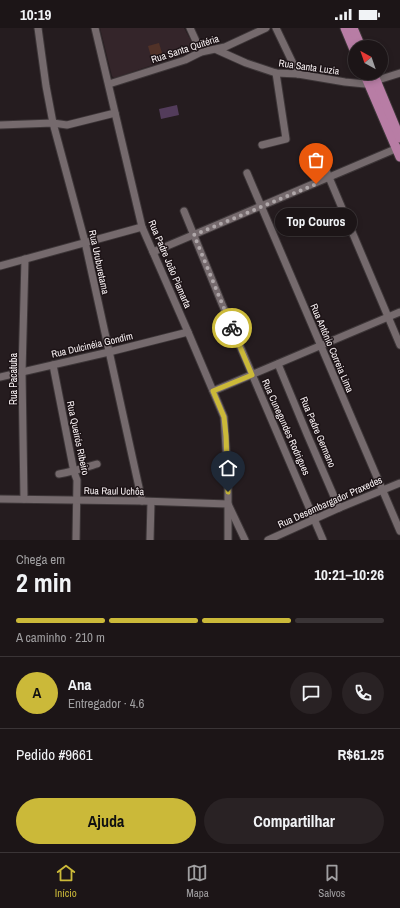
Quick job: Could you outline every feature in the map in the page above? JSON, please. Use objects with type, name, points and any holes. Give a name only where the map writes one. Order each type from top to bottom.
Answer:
[{"type":"main road","points":[[345,28],[350,40]]},
{"type":"main road","points":[[353,28],[358,40]]},
{"type":"main road","points":[[372,80],[400,138]]},
{"type":"main road","points":[[372,80],[399,151]]},
{"type":"street","name":"Rua Uruburetama","points":[[38,28],[53,123],[85,242],[142,501]]},
{"type":"street","name":"Rua Padre João Piamarta","points":[[95,28],[142,227],[224,417],[228,479],[228,540]]},
{"type":"street","points":[[190,28],[201,52]]},
{"type":"street","name":"Rua Santa Quitéria","points":[[109,84],[185,60],[201,52],[217,50],[266,28]]},
{"type":"street","points":[[276,28],[298,74]]},
{"type":"street","name":"Rua Santa Luzia","points":[[217,50],[246,63],[276,73],[298,74],[345,82],[363,80]]},
{"type":"street","points":[[262,145],[286,139],[276,73]]},
{"type":"street","name":"Rua Santa Luzia","points":[[388,76],[400,73]]},
{"type":"street","points":[[0,125],[53,123],[67,125],[115,113]]},
{"type":"street","points":[[317,149],[400,345]]},
{"type":"street","points":[[154,252],[261,206],[399,151]]},
{"type":"street","name":"Rua Antônio Correia Lima","points":[[247,173],[400,531]]},
{"type":"street","name":"Rua Cunegundes Rodrigues","points":[[184,212],[252,375],[324,540]]},
{"type":"street","points":[[0,266],[142,227]]},
{"type":"street","name":"Rua Pacatuba","points":[[24,499],[22,372],[25,259]]},
{"type":"street","points":[[213,391],[400,312]]},
{"type":"street","name":"Rua Dulcinéia Gondim","points":[[0,377],[188,332]]},
{"type":"street","name":"Rua Padre Germano","points":[[278,364],[339,508]]},
{"type":"street","name":"Rua Queirós Ribeiro","points":[[53,365],[74,472],[77,480],[76,540]]},
{"type":"street","points":[[59,474],[74,472],[97,464]]},
{"type":"street","name":"Rua Desembargador Praxedes","points":[[268,540],[339,508],[400,483]]},
{"type":"street","name":"Rua Raul Uchôa","points":[[0,499],[228,504]]},
{"type":"street","points":[[150,540],[151,502]]},
{"type":"street","name":"Rua Padre João Piamarta","points":[[228,504],[245,540]]},
{"type":"shaded area","points":[[100,28],[184,28],[195,48],[194,51],[114,78],[112,76]]},
{"type":"shaded area","points":[[159,43],[164,60],[153,63],[148,46]]},
{"type":"shaded area","points":[[177,105],[179,115],[161,119],[159,109]]},
{"type":"way so far","points":[[232,328],[194,235],[316,184]]},
{"type":"place","name":"Top Couros","points":[[316,184]]},
{"type":"route","points":[[228,492],[224,417],[213,391],[252,375],[232,328]]}]
